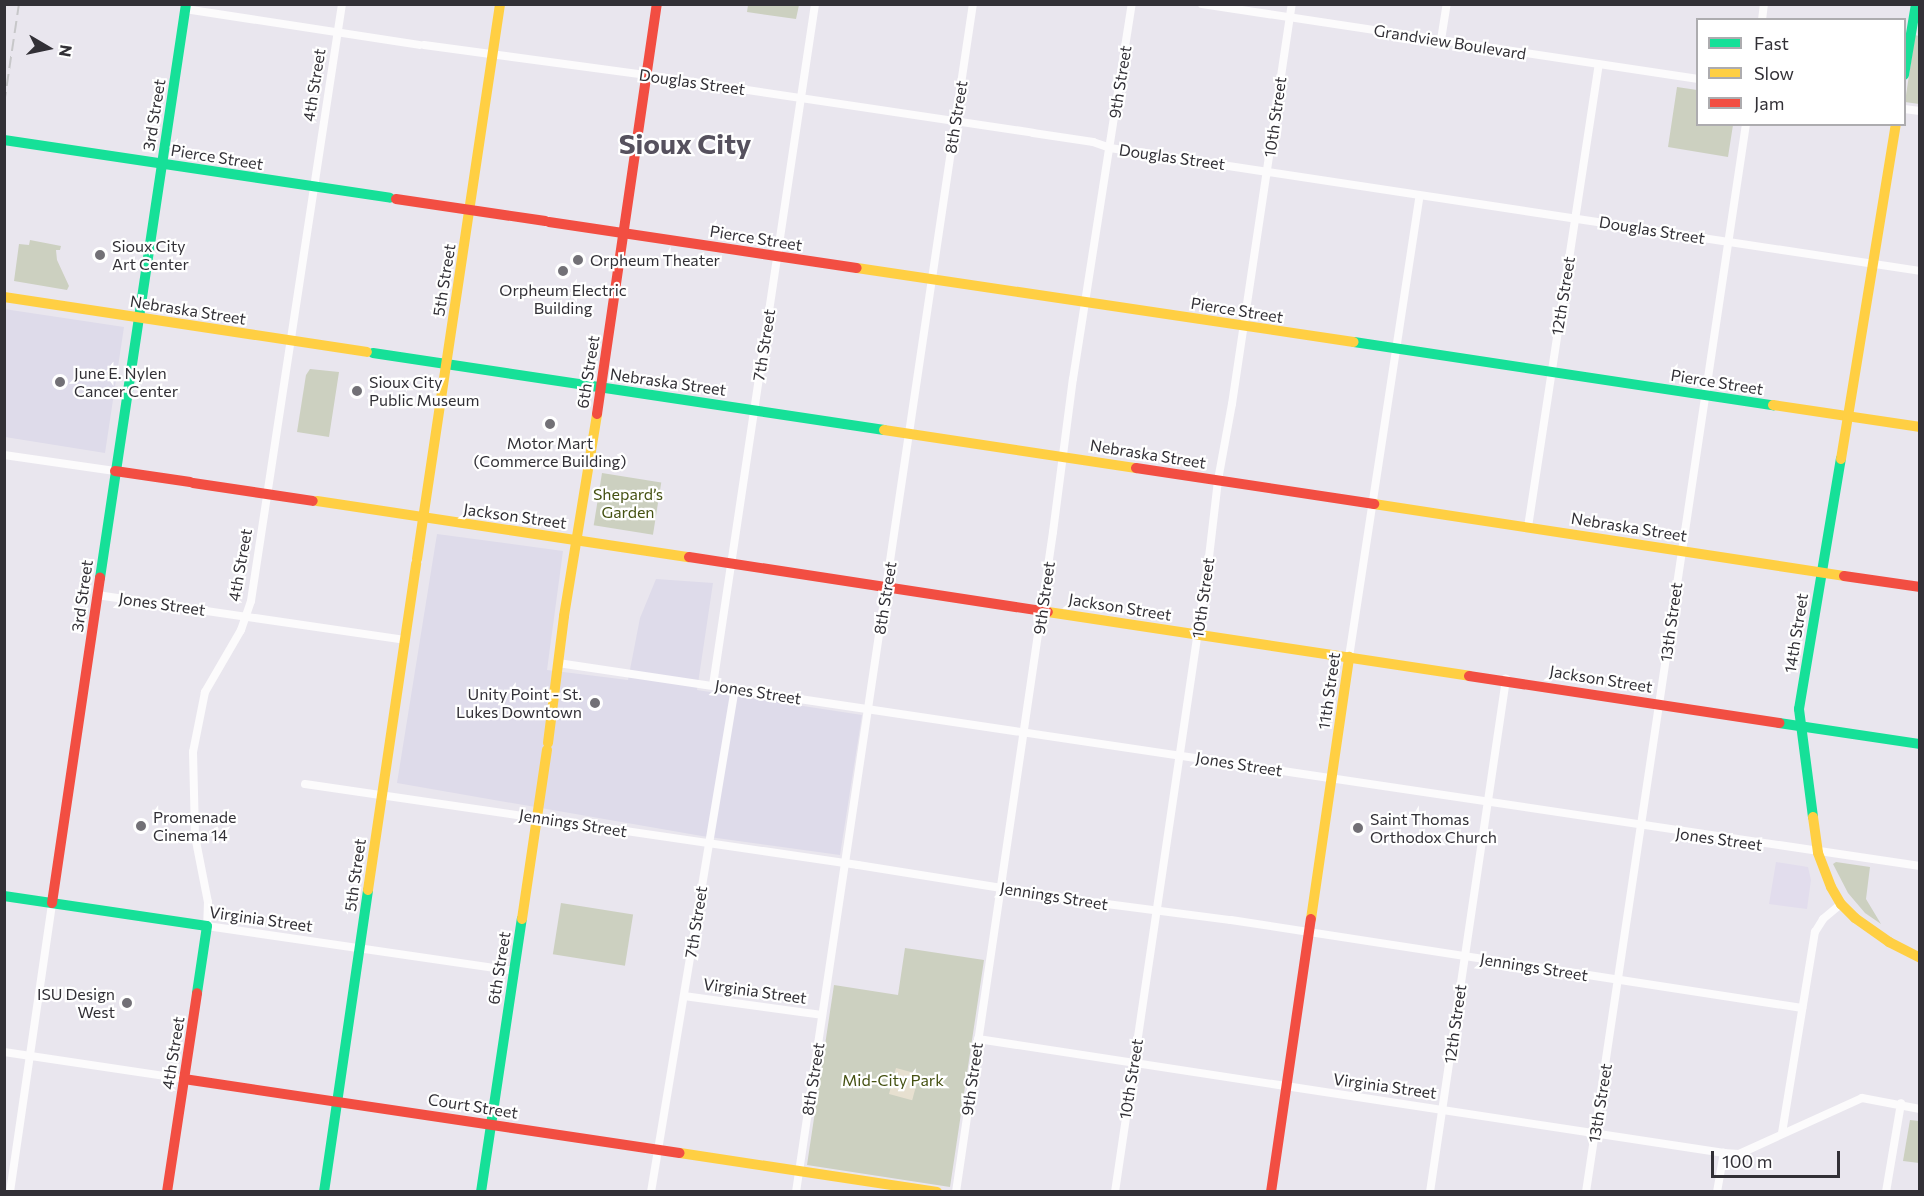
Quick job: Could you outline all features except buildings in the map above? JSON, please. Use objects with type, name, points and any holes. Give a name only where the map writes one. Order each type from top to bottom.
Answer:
[{"type":"main road","name":"5th Street","points":[[324,1191],[500,4]]},
{"type":"main road","name":"6th Street","points":[[481,1191],[657,4]]},
{"type":"main road","points":[[1906,69],[1916,4]]},
{"type":"main road","name":"3rd Street","points":[[52,903],[186,7]]},
{"type":"main road","name":"14th Street","points":[[1841,904],[1818,853],[1800,725],[1802,690],[1896,126]]},
{"type":"main road","name":"Pierce Street","points":[[4,141],[1920,427]]},
{"type":"main road","name":"Nebraska Street","points":[[4,297],[1920,587]]},
{"type":"main road","name":"Jackson Street","points":[[115,471],[1506,679],[1920,744]]},
{"type":"main road","name":"11th Street","points":[[1271,1191],[1349,657]]},
{"type":"main road","name":"Virginia Street","points":[[4,896],[207,926]]},
{"type":"main road","points":[[1841,904],[1855,918],[1889,942],[1920,958]]},
{"type":"main road","name":"4th Street","points":[[167,1191],[207,926]]},
{"type":"main road","name":"Court Street","points":[[184,1079],[937,1191]]},
{"type":"street","name":"4th Street","points":[[207,926],[208,902],[195,836],[193,752],[205,692],[241,630],[251,601],[342,4]]},
{"type":"street","name":"7th Street","points":[[713,685],[815,4]]},
{"type":"street","name":"8th Street","points":[[796,1191],[973,4]]},
{"type":"street","name":"9th Street","points":[[956,1191],[1042,610],[1062,456],[1132,4]]},
{"type":"street","name":"Grandview Boulevard","points":[[1202,4],[1696,79]]},
{"type":"street","name":"10th Street","points":[[1115,1191],[1198,634],[1218,480],[1244,326],[1292,4]]},
{"type":"street","points":[[1441,40],[1447,4]]},
{"type":"street","name":"Douglas Street","points":[[186,7],[337,33],[492,56],[647,75],[1093,142],[1110,148],[1920,271]]},
{"type":"street","name":"12th Street","points":[[1528,527],[1599,64]]},
{"type":"street","name":"13th Street","points":[[1586,1191],[1746,126]]},
{"type":"street","name":"11th Street","points":[[1349,657],[1420,195]]},
{"type":"street","name":"Jackson Street","points":[[4,454],[115,471]]},
{"type":"street","name":"Jones Street","points":[[97,595],[405,640]]},
{"type":"street","name":"Jones Street","points":[[558,663],[1920,867]]},
{"type":"street","name":"12th Street","points":[[1430,1191],[1464,957],[1490,804],[1506,679]]},
{"type":"street","name":"7th Street","points":[[651,1191],[735,688]]},
{"type":"street","name":"Jennings Street","points":[[305,784],[1310,932],[1802,1008]]},
{"type":"street","name":"3rd Street","points":[[10,1191],[52,903]]},
{"type":"street","points":[[1782,1133],[1815,932],[1822,919],[1841,904]]},
{"type":"street","name":"Virginia Street","points":[[207,926],[514,971]]},
{"type":"street","name":"Virginia Street","points":[[684,996],[822,1015]]},
{"type":"street","name":"Virginia Street","points":[[978,1039],[1286,1088],[1443,1109],[1724,1153],[1739,1154],[1862,1098],[1901,1103],[1920,1109]]},
{"type":"street","name":"Court Street","points":[[4,1052],[184,1079]]},
{"type":"street","points":[[1886,1191],[1901,1103]]},
{"type":"street","points":[[1716,1191],[1724,1153]]},
{"type":"shaded area","name":"June E. Nylen Cancer Center","points":[[4,309],[124,327],[105,453],[5,437]]},
{"type":"shaded area","name":"Unity Point - St. Lukes Downtown","points":[[437,534],[563,551],[547,670],[628,680],[640,618],[656,579],[713,583],[697,690],[862,715],[840,855],[702,836],[397,783]]},
{"type":"shaded area","points":[[1776,862],[1808,867],[1811,880],[1807,909],[1769,904]]},
{"type":"green space","points":[[748,4],[799,5],[796,19],[747,12]]},
{"type":"green space","points":[[1915,35],[1919,36],[1919,104],[1906,102]]},
{"type":"green space","points":[[1677,87],[1696,90],[1696,126],[1733,126],[1728,157],[1668,147]]},
{"type":"green space","points":[[30,240],[61,246],[60,250],[56,250],[57,260],[69,286],[67,290],[14,281],[19,244],[29,245]]},
{"type":"green space","points":[[310,369],[339,372],[329,437],[297,432],[306,375]]},
{"type":"green space","name":"Shepard’s Garden","points":[[602,473],[661,482],[653,535],[594,525]]},
{"type":"green space","points":[[1836,862],[1870,867],[1866,899],[1881,924],[1865,913],[1848,893],[1833,864]]},
{"type":"green space","points":[[561,903],[633,914],[625,966],[553,954]]},
{"type":"green space","name":"Mid-City Park","points":[[905,948],[984,960],[950,1187],[807,1165],[834,985],[898,995]]},
{"type":"green space","points":[[1910,1120],[1919,1121],[1919,1163],[1903,1161]]},
{"type":"sand","points":[[896,1068],[919,1074],[912,1100],[889,1094]]},
{"type":"railway","points":[[4,104],[19,4]]},
{"type":"traffic: fast","points":[[100,578],[186,4]]},
{"type":"traffic: fast","points":[[1906,63],[1916,4]]},
{"type":"traffic: fast","points":[[4,140],[390,198]]},
{"type":"traffic: fast","points":[[1354,342],[1773,405]]},
{"type":"traffic: fast","points":[[373,353],[884,430]]},
{"type":"traffic: fast","points":[[1813,817],[1799,709],[1841,459]]},
{"type":"traffic: fast","points":[[1779,723],[1920,744]]},
{"type":"traffic: fast","points":[[324,1192],[368,890]]},
{"type":"traffic: fast","points":[[4,896],[207,926],[197,993]]},
{"type":"traffic: fast","points":[[481,1192],[522,919]]},
{"type":"traffic: slow","points":[[417,559],[500,4]]},
{"type":"traffic: slow","points":[[1841,459],[1896,126]]},
{"type":"traffic: slow","points":[[857,268],[1354,342]]},
{"type":"traffic: slow","points":[[4,297],[367,352]]},
{"type":"traffic: slow","points":[[1773,405],[1920,427]]},
{"type":"traffic: slow","points":[[548,743],[564,616],[597,414]]},
{"type":"traffic: slow","points":[[884,430],[1136,468]]},
{"type":"traffic: slow","points":[[317,501],[689,557]]},
{"type":"traffic: slow","points":[[1374,504],[1844,576]]},
{"type":"traffic: slow","points":[[368,890],[416,564]]},
{"type":"traffic: slow","points":[[1048,612],[1469,676]]},
{"type":"traffic: slow","points":[[1311,919],[1349,657]]},
{"type":"traffic: slow","points":[[522,919],[547,750]]},
{"type":"traffic: slow","points":[[1813,817],[1818,853],[1831,887],[1841,904],[1855,918],[1889,942],[1920,958]]},
{"type":"traffic: slow","points":[[680,1153],[937,1192]]},
{"type":"traffic: jam","points":[[597,414],[657,4]]},
{"type":"traffic: jam","points":[[396,199],[545,221]]},
{"type":"traffic: jam","points":[[549,222],[857,268]]},
{"type":"traffic: jam","points":[[1136,468],[1374,504]]},
{"type":"traffic: jam","points":[[115,471],[190,482]]},
{"type":"traffic: jam","points":[[193,483],[313,501]]},
{"type":"traffic: jam","points":[[689,557],[1048,612]]},
{"type":"traffic: jam","points":[[1844,576],[1920,587]]},
{"type":"traffic: jam","points":[[52,903],[100,578]]},
{"type":"traffic: jam","points":[[1469,676],[1779,723]]},
{"type":"traffic: jam","points":[[1271,1192],[1311,919]]},
{"type":"traffic: jam","points":[[167,1192],[197,993]]},
{"type":"traffic: jam","points":[[184,1079],[680,1153]]},
{"type":"place","name":"Sioux City Art Center","points":[[100,255]]},
{"type":"place","name":"Orpheum Theater","points":[[578,260]]},
{"type":"place","name":"Orpheum Electric Building","points":[[563,271]]},
{"type":"place","name":"June E. Nylen Cancer Center","points":[[60,382]]},
{"type":"place","name":"Sioux City Public Museum","points":[[357,391]]},
{"type":"place","name":"Motor Mart (Commerce Building)","points":[[550,424]]},
{"type":"place","name":"Unity Point - St. Lukes Downtown","points":[[595,703]]},
{"type":"place","name":"Promenade Cinema 14","points":[[141,826]]},
{"type":"place","name":"Saint Thomas Orthodox Church","points":[[1358,828]]},
{"type":"place","name":"ISU Design West","points":[[127,1003]]},
{"type":"district","name":"Sioux City","points":[[685,143]]}]
